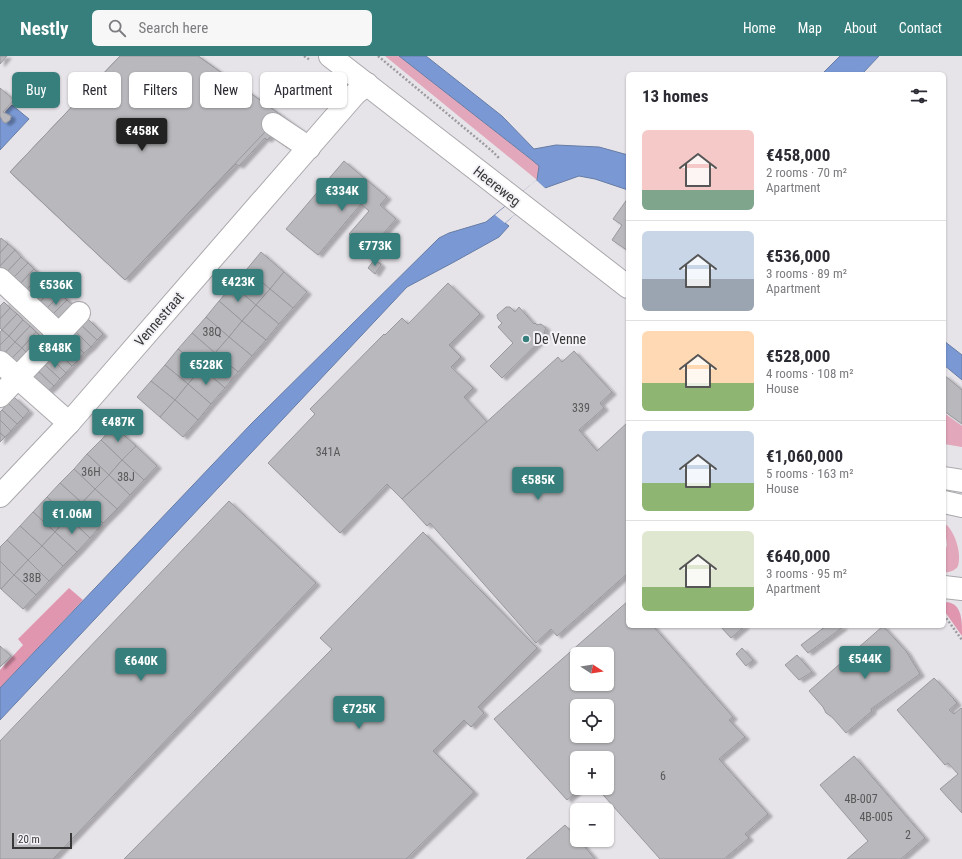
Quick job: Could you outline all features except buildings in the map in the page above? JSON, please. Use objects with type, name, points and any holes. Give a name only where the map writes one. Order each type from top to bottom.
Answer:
[{"type":"main road","name":"Heereweg","points":[[330,56],[626,285]]},
{"type":"main road","points":[[273,124],[309,148],[355,94],[367,84]]},
{"type":"main road","name":"Vennestraat","points":[[0,496],[69,423],[309,148]]},
{"type":"main road","points":[[0,279],[59,334]]},
{"type":"main road","points":[[0,396],[79,313]]},
{"type":"main road","points":[[0,362],[69,423]]},
{"type":"main road","points":[[946,478],[962,482]]},
{"type":"main road","points":[[946,502],[962,506]]},
{"type":"main road","points":[[946,587],[962,589]]},
{"type":"path","name":"Heereweg","points":[[378,56],[492,151],[503,162]]},
{"type":"path","points":[[946,618],[962,640]]},
{"type":"shaded area","points":[[385,56],[399,56],[532,160],[539,166],[537,180]]},
{"type":"shaded area","points":[[946,414],[962,426],[962,447],[946,444]]},
{"type":"shaded area","points":[[946,524],[957,543],[959,561],[957,568],[946,572],[946,548]]},
{"type":"shaded area","points":[[69,588],[83,600],[0,688],[0,670],[23,645],[18,639]]},
{"type":"shaded area","points":[[946,603],[952,603],[958,609],[962,624],[962,636],[946,613]]},
{"type":"water","points":[[399,56],[426,56],[502,116],[534,149],[556,145],[599,147],[626,154],[626,189],[595,179],[579,176],[545,188],[505,223],[509,226],[499,237],[407,287],[0,720],[0,688],[251,424],[439,238],[449,233],[486,222],[537,180],[539,166]]},
{"type":"water","points":[[840,56],[879,56],[864,72],[824,72]]},
{"type":"water","points":[[12,105],[12,108],[16,108],[29,119],[0,150],[0,118]]},
{"type":"water","points":[[946,343],[962,355],[962,380],[946,367]]},
{"type":"pier","points":[[536,180],[546,189],[505,223],[495,215]]},
{"type":"place","name":"De Venne","points":[[526,339]]}]
